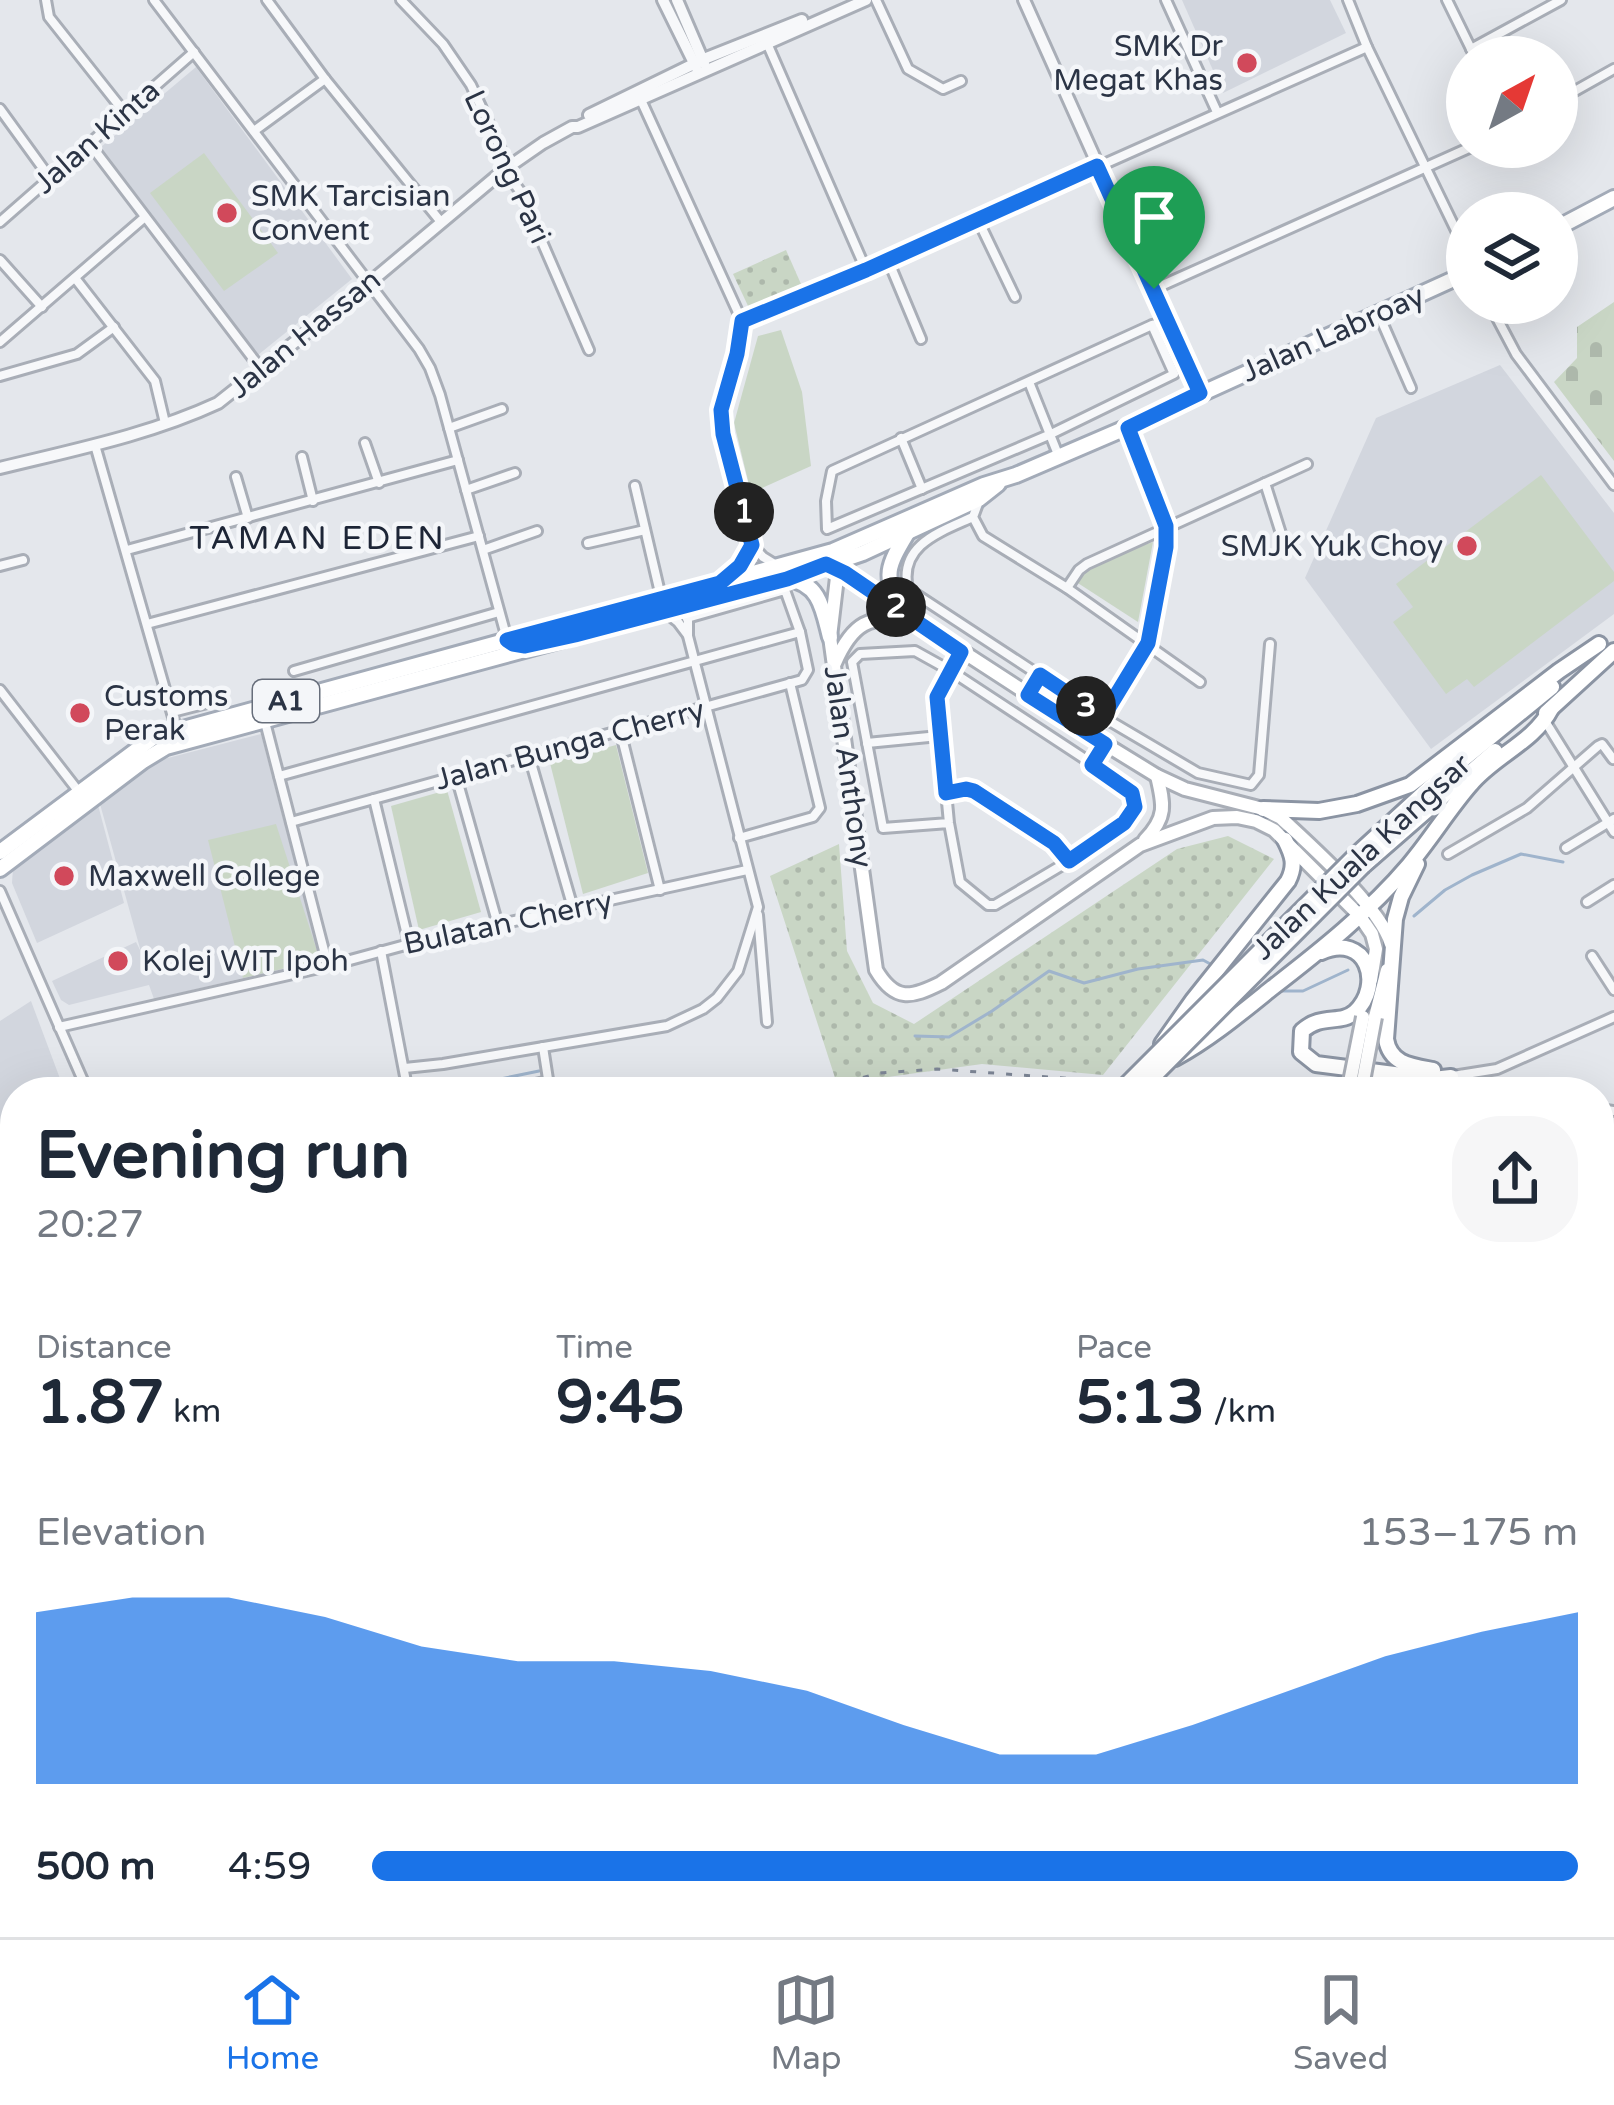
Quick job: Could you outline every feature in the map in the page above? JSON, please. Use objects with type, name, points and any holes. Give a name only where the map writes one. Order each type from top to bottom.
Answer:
[{"type":"main road","points":[[1578,217],[1614,198]]},
{"type":"main road","name":"Jalan Labroay","points":[[1001,480],[1128,428],[1446,283]]},
{"type":"main road","name":"A1","points":[[0,852],[145,742],[507,640],[674,606],[720,583],[835,564],[979,499],[1001,480]]},
{"type":"main road","name":"A1","points":[[0,868],[166,747],[575,635],[782,572],[1001,480]]},
{"type":"main road","points":[[901,610],[888,576],[909,530]]},
{"type":"main road","points":[[856,542],[835,564],[961,652],[1157,776],[1185,790],[1263,808],[1319,811],[1357,804],[1410,785],[1599,644]]},
{"type":"main road","name":"Jalan Anthony","points":[[835,564],[830,637],[876,970],[884,982],[895,992],[917,995],[941,983],[1140,845]]},
{"type":"main road","points":[[782,572],[815,592],[830,637]]},
{"type":"main road","points":[[834,664],[844,643],[861,626],[883,618],[919,624]]},
{"type":"main road","name":"Jalan Kuala Kangsar","points":[[1134,1077],[1356,856],[1438,780],[1614,632]]},
{"type":"main road","points":[[507,640],[525,646],[575,635]]},
{"type":"main road","points":[[479,661],[501,651],[507,640]]},
{"type":"main road","name":"Jalan Kuala Kangsar","points":[[1153,1077],[1363,866],[1466,773],[1548,715],[1614,651]]},
{"type":"main road","points":[[1168,1061],[1198,1046],[1364,911],[1407,867],[1472,782],[1548,715]]},
{"type":"main road","points":[[61,823],[80,792],[96,792],[137,765]]},
{"type":"main road","points":[[1140,845],[1161,819],[1157,776]]},
{"type":"main road","points":[[1263,808],[1298,834],[1364,911],[1376,950],[1369,991],[1353,1014],[1320,1019],[1302,1031],[1301,1052],[1316,1064],[1418,1077]]},
{"type":"main road","points":[[1140,845],[1213,818],[1256,820],[1274,830],[1383,924],[1391,946],[1388,1050],[1404,1064],[1456,1076]]},
{"type":"main road","points":[[1352,1077],[1401,897],[1430,838]]},
{"type":"main road","points":[[1148,1063],[1288,881],[1294,869],[1285,840]]},
{"type":"main road","points":[[1315,955],[1343,946],[1358,951],[1366,966],[1369,1017],[1363,1077]]},
{"type":"main road","points":[[1451,1077],[1456,1076]]},
{"type":"street","points":[[46,0],[49,17],[124,113]]},
{"type":"street","points":[[154,0],[430,368],[507,640]]},
{"type":"street","points":[[266,0],[441,222]]},
{"type":"street","name":"Lorong Pari","points":[[401,0],[442,44],[471,85],[502,152],[504,170],[520,191],[589,350]]},
{"type":"street","points":[[663,0],[700,65]]},
{"type":"street","points":[[676,0],[700,65]]},
{"type":"street","points":[[700,65],[854,0]]},
{"type":"street","points":[[700,65],[767,43],[866,0]]},
{"type":"street","points":[[876,0],[908,68],[943,89],[961,81]]},
{"type":"street","points":[[1024,0],[1200,393]]},
{"type":"street","points":[[1166,0],[1217,112]]},
{"type":"street","points":[[1348,0],[1446,207]]},
{"type":"street","points":[[1447,0],[1465,36]]},
{"type":"street","points":[[1502,36],[1562,0]]},
{"type":"street","points":[[767,43],[866,270]]},
{"type":"street","points":[[742,321],[1367,47]]},
{"type":"street","name":"Jalan Kinta","points":[[0,222],[194,52]]},
{"type":"street","name":"Jalan Hassan","points":[[0,468],[95,445],[218,404],[504,170],[575,123],[700,65]]},
{"type":"street","points":[[1578,89],[1614,69]]},
{"type":"street","points":[[254,131],[325,79]]},
{"type":"street","points":[[638,95],[742,321],[721,410],[723,434],[752,545],[782,572]]},
{"type":"street","points":[[0,109],[50,178]]},
{"type":"street","points":[[90,143],[261,369]]},
{"type":"street","points":[[1154,289],[1446,159]]},
{"type":"street","points":[[0,342],[145,217]]},
{"type":"street","points":[[978,220],[1016,297]]},
{"type":"street","points":[[0,260],[42,307]]},
{"type":"street","points":[[888,260],[921,339]]},
{"type":"street","points":[[75,278],[155,380],[165,423]]},
{"type":"street","points":[[1379,314],[1411,388]]},
{"type":"street","points":[[1152,325],[1174,374],[1051,434],[827,529],[832,471],[901,438],[1152,325],[1167,320]]},
{"type":"street","points":[[1500,324],[1516,354],[1614,485]]},
{"type":"street","points":[[0,376],[77,354],[114,327]]},
{"type":"street","points":[[1029,382],[1059,457]]},
{"type":"street","points":[[449,428],[502,409]]},
{"type":"street","points":[[1103,717],[1148,643],[1166,547],[1166,526],[1128,428]]},
{"type":"street","points":[[901,438],[922,489]]},
{"type":"street","points":[[365,443],[379,483]]},
{"type":"street","points":[[95,445],[177,731]]},
{"type":"street","points":[[302,457],[313,501]]},
{"type":"street","points":[[127,550],[458,460]]},
{"type":"street","points":[[1066,589],[1082,567],[1307,464]]},
{"type":"street","points":[[466,490],[514,473]]},
{"type":"street","points":[[236,477],[248,518]]},
{"type":"street","points":[[1265,483],[1284,543]]},
{"type":"street","points":[[635,487],[645,530],[688,635],[758,908],[767,1022]]},
{"type":"street","points":[[979,499],[973,517],[982,536],[1200,682]]},
{"type":"street","points":[[973,517],[922,543],[904,572],[908,589],[1103,717],[1198,773],[1251,784],[1258,775],[1270,644]]},
{"type":"street","points":[[587,542],[645,530]]},
{"type":"street","points":[[483,550],[537,531]]},
{"type":"street","points":[[147,624],[479,536]]},
{"type":"street","points":[[720,583],[740,566],[752,545]]},
{"type":"street","points":[[0,566],[23,560]]},
{"type":"street","points":[[674,606],[785,590],[800,632],[808,670],[802,680],[790,683],[820,808],[813,818],[739,838]]},
{"type":"street","points":[[674,606],[688,635]]},
{"type":"street","points":[[294,671],[499,612]]},
{"type":"street","points":[[279,776],[800,632]]},
{"type":"street","points":[[949,823],[884,828],[852,662],[860,654],[911,650],[951,671],[1130,789],[1135,807],[1124,823],[1001,902],[988,905],[960,882],[949,823],[937,697],[951,671],[961,652]]},
{"type":"street","points":[[1028,695],[1040,675]]},
{"type":"street","name":"Jalan Bunga Cherry","points":[[290,822],[790,683]]},
{"type":"street","points":[[0,690],[80,792]]},
{"type":"street","points":[[172,712],[219,700]]},
{"type":"street","points":[[1548,715],[1572,766],[1612,825],[1566,848]]},
{"type":"street","points":[[265,722],[328,966]]},
{"type":"street","points":[[620,730],[660,890]]},
{"type":"street","points":[[867,743],[939,736]]},
{"type":"street","points":[[1092,765],[1105,744]]},
{"type":"street","points":[[1448,854],[1527,808],[1602,744],[1613,759]]},
{"type":"street","points":[[529,756],[573,908]]},
{"type":"street","points":[[456,776],[498,925]]},
{"type":"street","points":[[946,793],[974,791],[1054,843],[1069,861]]},
{"type":"street","points":[[374,799],[409,944]]},
{"type":"street","name":"Bulatan Cherry","points":[[59,1027],[747,870]]},
{"type":"street","points":[[1587,902],[1614,885]]},
{"type":"street","points":[[0,891],[81,1077]]},
{"type":"street","points":[[405,1068],[667,1026],[717,998],[738,970],[758,908]]},
{"type":"street","points":[[381,951],[406,1077]]},
{"type":"street","points":[[1592,956],[1614,990]]},
{"type":"street","points":[[1456,1076],[1497,1069],[1614,1018]]},
{"type":"street","points":[[543,1047],[548,1077]]},
{"type":"shaded area","name":"SMK Dr Megat Khas","points":[[1182,0],[1330,0],[1346,33],[1223,93]]},
{"type":"shaded area","name":"SMK Tarcisian Convent","points":[[196,67],[352,279],[258,355],[101,147]]},
{"type":"shaded area","name":"SMJK Yuk Choy","points":[[1500,365],[1614,513],[1614,614],[1431,749],[1305,578],[1376,418]]},
{"type":"shaded area","points":[[261,734],[320,960],[154,999],[149,985],[69,1005],[61,1000],[52,981],[136,942],[141,952],[100,804],[160,760]]},
{"type":"shaded area","name":"Maxwell College","points":[[98,805],[124,903],[37,943],[12,883],[13,868]]},
{"type":"shaded area","points":[[31,1001],[59,1077],[0,1077],[0,1021]]},
{"type":"green space","points":[[204,153],[278,253],[224,291],[150,193]]},
{"type":"green space","points":[[786,250],[801,284],[749,308],[733,274]]},
{"type":"green space","points":[[1614,302],[1614,461],[1554,382],[1577,358],[1577,327]]},
{"type":"green space","points":[[781,330],[802,392],[811,466],[751,493],[734,423],[758,336]]},
{"type":"green space","points":[[1541,475],[1614,572],[1614,581],[1474,687],[1467,679],[1446,694],[1393,622],[1413,607],[1396,584]]},
{"type":"green space","points":[[1153,542],[1138,622],[1067,576],[1083,566]]},
{"type":"green space","points":[[616,745],[648,873],[583,894],[550,763]]},
{"type":"green space","points":[[447,790],[481,912],[419,930],[391,806]]},
{"type":"green space","points":[[276,824],[320,960],[243,978],[208,840]]},
{"type":"green space","points":[[1228,836],[1274,859],[1103,1075],[982,1064],[888,1077],[835,1077],[770,876],[839,844],[847,951],[873,1003],[914,1024],[1177,849]]},
{"type":"waterway","points":[[1414,916],[1445,890],[1521,854],[1563,862]]},
{"type":"waterway","points":[[915,1036],[949,1037],[1049,971],[1084,983],[1203,960],[1214,966]]},
{"type":"waterway","points":[[1277,991],[1303,991],[1348,970]]},
{"type":"waterway","points":[[510,1077],[539,1071]]},
{"type":"railway","points":[[865,1077],[937,1069],[1048,1077]]},
{"type":"place","name":"SMK Dr Megat Khas","points":[[1247,63]]},
{"type":"place","name":"SMK Tarcisian Convent","points":[[227,213]]},
{"type":"place","name":"SMJK Yuk Choy","points":[[1467,546]]},
{"type":"place","name":"Customs Perak","points":[[80,713]]},
{"type":"place","name":"Maxwell College","points":[[64,876]]},
{"type":"place","name":"Kolej WIT Ipoh","points":[[118,961]]},
{"type":"district","name":"TAMAN EDEN","points":[[318,538]]},
{"type":"route","points":[[1097,166],[1154,289],[1200,393],[1128,428],[1166,526],[1148,643],[1103,717],[1040,675],[1028,695],[1105,744],[1092,765],[1130,789],[1134,797],[1128,820],[1069,861],[1054,843],[974,791],[946,793],[937,697],[961,652],[832,566],[575,635],[525,646],[507,640],[720,583],[745,560],[752,545],[721,410],[742,321],[1097,166]]}]
